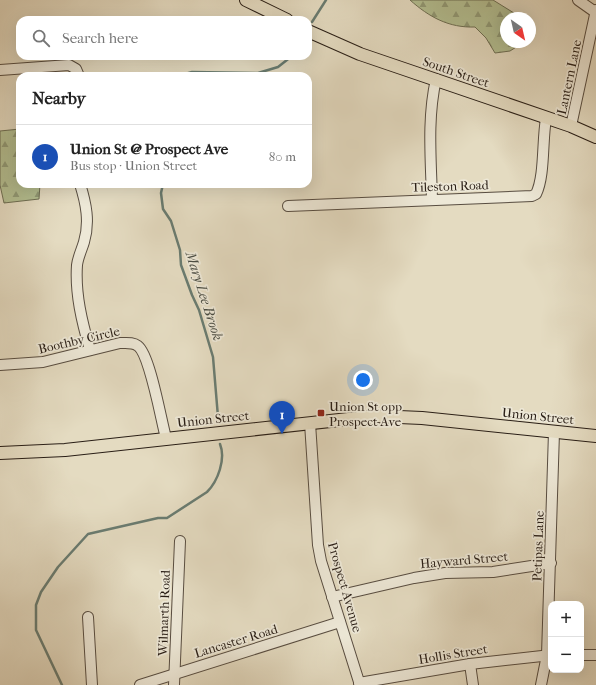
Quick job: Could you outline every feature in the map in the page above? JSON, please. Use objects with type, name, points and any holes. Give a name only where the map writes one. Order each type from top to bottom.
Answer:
[{"type":"main road","points":[[246,0],[279,16]]},
{"type":"main road","name":"South Street","points":[[312,33],[360,54],[571,126],[596,137]]},
{"type":"main road","name":"Union Street","points":[[0,453],[58,450],[310,423],[393,416],[596,436]]},
{"type":"street","points":[[578,0],[596,11]]},
{"type":"street","name":"Lantern Lane","points":[[571,126],[596,11]]},
{"type":"street","points":[[0,70],[69,65],[77,72]]},
{"type":"street","points":[[432,200],[430,121],[436,79]]},
{"type":"street","name":"Tileston Road","points":[[288,206],[528,196],[536,194],[540,182],[543,134],[546,118]]},
{"type":"street","points":[[81,188],[86,207],[87,227],[85,240],[77,263],[76,278],[83,326],[90,350]]},
{"type":"street","name":"Boothby Circle","points":[[0,365],[43,362],[90,350],[131,342],[138,345],[143,351],[166,438]]},
{"type":"street","name":"Prospect Avenue","points":[[310,423],[318,545],[321,561],[360,684]]},
{"type":"street","name":"Petipas Lane","points":[[549,637],[554,432]]},
{"type":"street","name":"Wilmarth Road","points":[[174,685],[180,541]]},
{"type":"street","name":"Hayward Street","points":[[332,597],[429,575],[445,573],[493,572],[551,563]]},
{"type":"street","points":[[88,617],[92,685]]},
{"type":"street","name":"Lancaster Road","points":[[140,685],[340,622]]},
{"type":"street","name":"Hollis Street","points":[[360,684],[470,664],[548,655]]},
{"type":"street","points":[[584,655],[596,655]]},
{"type":"street","name":"Petipas Lane","points":[[541,685],[548,659]]},
{"type":"street","points":[[470,664],[473,685]]},
{"type":"green space","points":[[410,0],[493,0],[512,12],[500,12],[500,48],[515,48],[510,51],[495,53],[486,38],[475,27],[457,26],[440,20],[425,12]]},
{"type":"green space","points":[[16,129],[16,188],[40,188],[39,199],[4,203],[0,185],[0,131]]},
{"type":"waterway","name":"Mary Lee Brook","points":[[312,22],[326,0]]},
{"type":"waterway","name":"Mary Lee Brook","points":[[261,72],[278,67],[287,60]]},
{"type":"waterway","name":"Mary Lee Brook","points":[[162,188],[161,193],[163,209],[171,221],[180,250],[181,265],[199,310],[213,357],[218,417]]},
{"type":"waterway","name":"Mary Lee Brook","points":[[62,685],[36,630],[36,605],[41,592],[58,567],[88,534],[158,518],[167,518],[207,492],[215,482],[220,470],[222,456],[220,444]]},
{"type":"place","name":"Union St opp Prospect Ave","points":[[321,413]]},
{"type":"place","name":"Union St @ Prospect Ave","points":[[282,434]]}]
